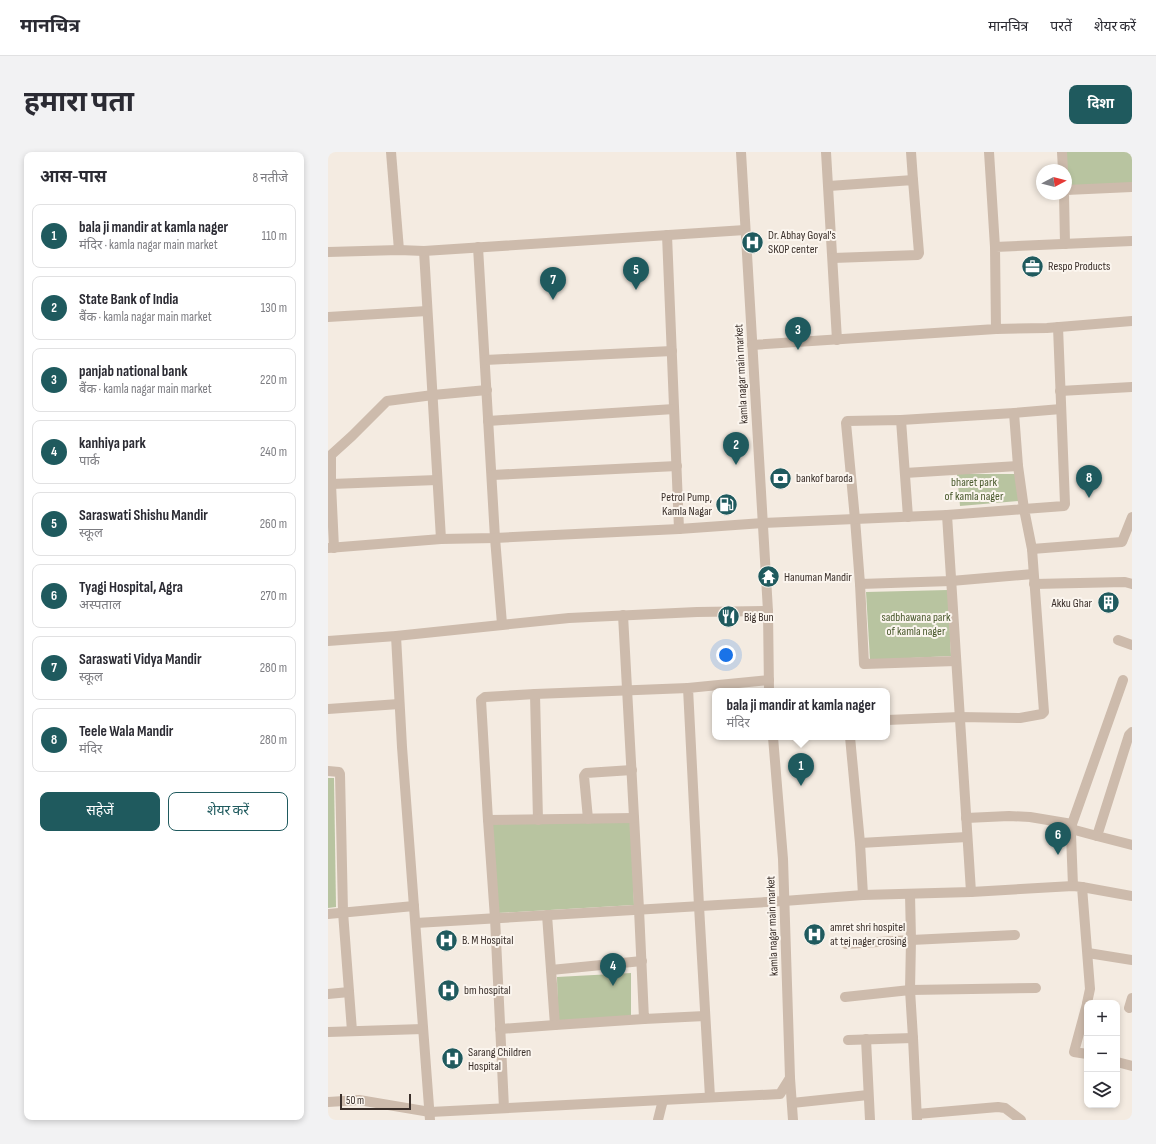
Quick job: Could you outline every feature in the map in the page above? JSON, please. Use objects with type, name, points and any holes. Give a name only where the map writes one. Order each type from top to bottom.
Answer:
[{"type":"street","points":[[391,152],[400,250]]},
{"type":"street","name":"kamla nagar main market","points":[[741,152],[768,611],[769,688]]},
{"type":"street","points":[[826,152],[837,340]]},
{"type":"street","points":[[833,258],[919,255],[910,152]]},
{"type":"street","points":[[989,152],[995,247],[996,329]]},
{"type":"street","points":[[1062,152],[1063,164]]},
{"type":"street","points":[[829,186],[913,180]]},
{"type":"street","points":[[1072,190],[1132,187]]},
{"type":"street","points":[[1064,200],[1065,244]]},
{"type":"street","points":[[328,252],[400,250],[424,251],[745,230]]},
{"type":"street","points":[[667,235],[679,529]]},
{"type":"street","points":[[995,247],[1132,241]]},
{"type":"street","points":[[478,247],[495,538],[502,624]]},
{"type":"street","points":[[424,251],[441,540]]},
{"type":"street","points":[[328,317],[427,311]]},
{"type":"street","points":[[752,346],[1132,321]]},
{"type":"street","points":[[487,390],[432,395],[385,402],[332,455],[331,548],[441,540],[947,515],[1064,506],[1058,327]]},
{"type":"street","points":[[485,360],[672,351]]},
{"type":"street","points":[[1060,391],[1132,387]]},
{"type":"street","points":[[956,661],[864,664],[856,519],[846,423],[847,421],[902,420],[1061,409]]},
{"type":"street","points":[[488,422],[674,410]]},
{"type":"street","points":[[890,720],[960,717],[1020,718],[1043,714],[1032,549],[1024,509],[1018,466],[1014,413]]},
{"type":"street","points":[[902,420],[908,517]]},
{"type":"street","points":[[492,475],[677,466]]},
{"type":"street","points":[[905,473],[1018,466]]},
{"type":"street","points":[[331,484],[437,480]]},
{"type":"street","points":[[947,515],[970,892]]},
{"type":"street","points":[[1032,549],[1122,542],[1132,517]]},
{"type":"street","points":[[860,584],[1034,579],[1125,582],[1132,584]]},
{"type":"street","points":[[328,641],[396,636],[569,618],[697,612],[768,611]]},
{"type":"street","points":[[623,615],[640,909],[644,1019]]},
{"type":"street","points":[[396,636],[399,704],[430,1116]]},
{"type":"street","points":[[1118,640],[1132,645]]},
{"type":"street","points":[[504,1108],[495,918],[481,700],[485,697],[688,688],[768,680]]},
{"type":"street","points":[[1088,1000],[1090,989],[1088,953],[1071,826],[1123,680]]},
{"type":"street","points":[[688,688],[710,1097]]},
{"type":"street","points":[[535,694],[538,820]]},
{"type":"street","points":[[328,709],[399,704]]},
{"type":"street","points":[[1096,836],[1129,735],[1132,732]]},
{"type":"street","name":"kamla nagar main market","points":[[773,740],[783,859],[790,1078],[793,1120]]},
{"type":"street","points":[[850,740],[860,843],[863,895]]},
{"type":"street","points":[[588,819],[584,776],[586,773],[632,770]]},
{"type":"street","points":[[328,771],[336,771],[340,774],[343,912],[352,1031]]},
{"type":"street","points":[[966,818],[1008,816],[1030,817],[1071,826],[1096,836],[1132,845]]},
{"type":"street","points":[[488,820],[634,818]]},
{"type":"street","points":[[860,843],[967,837]]},
{"type":"street","points":[[416,923],[863,895],[1078,887],[1132,896]]},
{"type":"street","points":[[910,894],[910,990],[914,1038],[917,1117],[998,1107],[1005,1108],[1021,1120]]},
{"type":"street","points":[[328,914],[414,906]]},
{"type":"street","points":[[547,915],[555,1025]]},
{"type":"street","points":[[846,944],[1015,935]]},
{"type":"street","points":[[1088,953],[1132,960]]},
{"type":"street","points":[[551,970],[642,961]]},
{"type":"street","points":[[845,997],[910,990],[1036,988]]},
{"type":"street","points":[[328,994],[349,992]]},
{"type":"street","points":[[1129,1008],[1132,998]]},
{"type":"street","points":[[1084,1014],[1074,1052],[1084,1054]]},
{"type":"street","points":[[500,1029],[705,1016]]},
{"type":"street","points":[[328,1032],[423,1029]]},
{"type":"street","points":[[848,1040],[914,1038]]},
{"type":"street","points":[[866,1039],[870,1120]]},
{"type":"street","points":[[1120,1063],[1132,1066]]},
{"type":"street","points":[[328,1102],[359,1100],[430,1116],[504,1108],[780,1094],[790,1078]]},
{"type":"street","points":[[792,1103],[868,1095]]},
{"type":"street","points":[[658,1120],[662,1100]]},
{"type":"green space","points":[[1062,152],[1132,152],[1132,187],[1072,190],[1072,164],[1065,164]]},
{"type":"green space","name":"bharet park of kamla nager","points":[[957,474],[1018,474],[1019,501],[960,506]]},
{"type":"green space","name":"sadbhawana park of kamla nager","points":[[948,590],[951,656],[870,660],[866,592]]},
{"type":"green space","points":[[328,778],[334,778],[336,907],[328,908]]},
{"type":"green space","points":[[631,822],[634,905],[498,913],[492,823]]},
{"type":"green space","points":[[631,973],[631,1017],[558,1021],[557,977]]},
{"type":"place","name":"Dr. Abhay Goyal's SKOP center","points":[[752,242]]},
{"type":"place","name":"Respo Products","points":[[1033,266]]},
{"type":"place","name":"Saraswati Shishu Mandir","points":[[636,290]]},
{"type":"place","name":"Saraswati Vidya Mandir","points":[[553,300]]},
{"type":"place","name":"panjab national bank","points":[[798,350]]},
{"type":"place","name":"State Bank of India","points":[[736,465]]},
{"type":"place","name":"bankof baroda","points":[[781,478]]},
{"type":"place","name":"Teele Wala Mandir","points":[[1089,498]]},
{"type":"place","name":"Petrol Pump, Kamla Nagar","points":[[727,504]]},
{"type":"place","name":"Hanuman Mandir","points":[[769,577]]},
{"type":"place","name":"Akku Ghar","points":[[1108,603]]},
{"type":"place","name":"Big Bun","points":[[729,617]]},
{"type":"place","name":"bala ji mandir at kamla nager","points":[[801,786]]},
{"type":"place","name":"Tyagi Hospital, Agra","points":[[1058,855]]},
{"type":"place","name":"amret shri hospitel at tej nager crosing","points":[[815,934]]},
{"type":"place","name":"B. M Hospital","points":[[446,940]]},
{"type":"place","name":"kanhiya park","points":[[613,986]]},
{"type":"place","name":"bm hospital","points":[[448,990]]},
{"type":"place","name":"Sarang Children Hospital","points":[[452,1059]]}]
